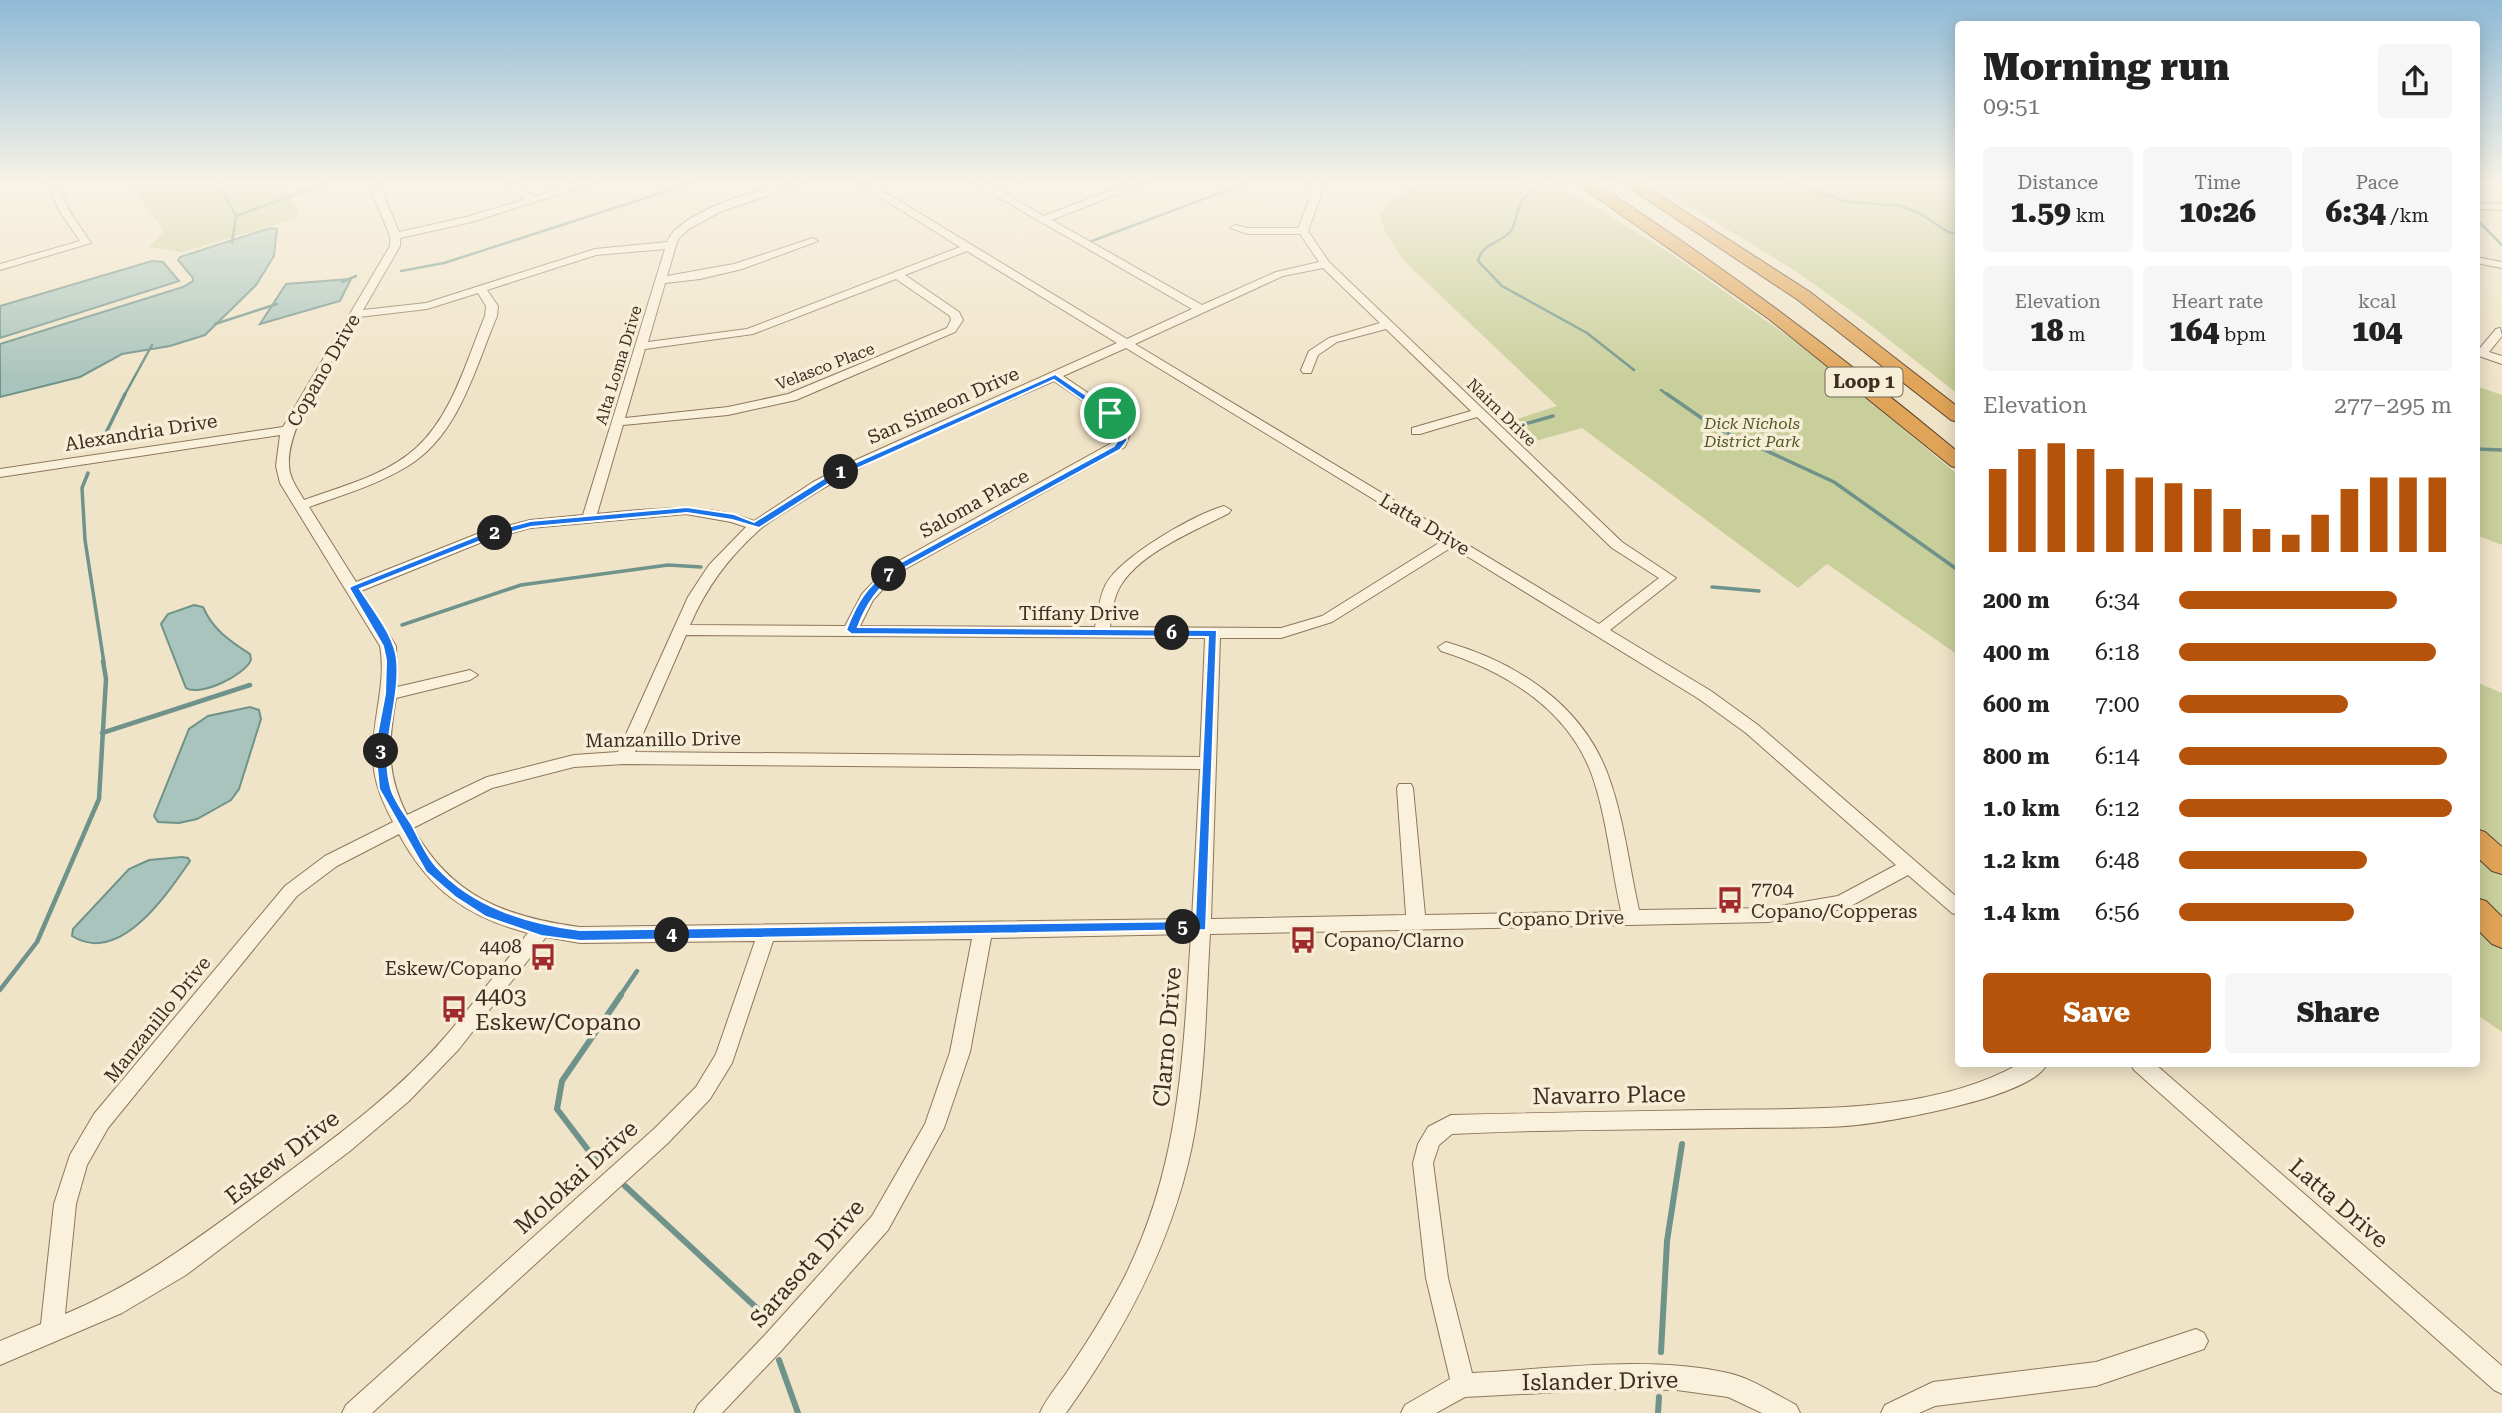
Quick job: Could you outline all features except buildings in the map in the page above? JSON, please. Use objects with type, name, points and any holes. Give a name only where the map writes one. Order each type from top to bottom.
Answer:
[{"type":"highway","name":"Loop 1","points":[[1680,248],[1766,306],[1824,350],[1955,459]]},
{"type":"highway","name":"Loop 1","points":[[1730,248],[1804,296],[1955,414]]},
{"type":"highway","points":[[2480,843],[2502,863]]},
{"type":"highway","points":[[2480,913],[2502,936]]},
{"type":"street","points":[[0,267],[68,248]]},
{"type":"street","name":"Copano Drive","points":[[393,248],[287,429],[282,466],[286,483],[388,646],[391,660],[390,694],[381,746],[384,786],[430,869],[459,894],[491,913],[541,930],[580,935],[983,931],[1768,915],[1841,903],[1909,866]]},
{"type":"street","points":[[355,314],[426,306],[595,252],[616,248]]},
{"type":"street","name":"Alta Loma Drive","points":[[589,517],[669,248]]},
{"type":"street","points":[[660,280],[698,277],[726,271],[793,248]]},
{"type":"street","points":[[642,346],[749,332],[966,248]]},
{"type":"street","name":"Latta Drive","points":[[966,248],[1705,695],[1752,729],[1955,905]]},
{"type":"street","points":[[1092,248],[1200,309]]},
{"type":"street","name":"Nairn Drive","points":[[1314,248],[1325,264],[1478,414],[1626,552],[1669,579],[1600,630]]},
{"type":"street","points":[[2480,261],[2502,265]]},
{"type":"street","name":"San Simeon Drive","points":[[624,758],[695,597],[714,568],[755,526],[838,474],[1280,274],[1325,264]]},
{"type":"street","name":"Velasco Place","points":[[618,422],[772,403],[951,330],[957,320],[955,314],[898,275]]},
{"type":"street","points":[[300,506],[374,478],[418,452],[432,439],[444,422],[491,316],[492,306],[481,289]]},
{"type":"street","points":[[1307,370],[1313,354],[1333,340],[1386,325]]},
{"type":"street","points":[[2480,351],[2500,331]]},
{"type":"street","points":[[2480,352],[2502,360]]},
{"type":"street","name":"Saloma Place","points":[[851,630],[862,603],[874,587],[893,570],[1120,444],[1125,433],[1124,425],[1055,376]]},
{"type":"street","points":[[1416,431],[1478,414]]},
{"type":"street","name":"Alexandria Drive","points":[[0,473],[287,429]]},
{"type":"street","points":[[354,588],[507,529],[589,517],[687,510],[734,517],[755,526]]},
{"type":"street","points":[[1102,632],[1108,600],[1114,585],[1127,568],[1224,510]]},
{"type":"street","name":"Tiffany Drive","points":[[681,630],[1281,633],[1327,619],[1452,541]]},
{"type":"street","name":"Clarno Drive","points":[[1052,1413],[1085,1369],[1117,1314],[1142,1263],[1180,1154],[1193,1080],[1213,633]]},
{"type":"street","points":[[1446,647],[1483,658],[1535,691],[1558,709],[1582,738],[1600,774],[1631,916]]},
{"type":"street","points":[[390,694],[470,675]]},
{"type":"street","name":"Manzanillo Drive","points":[[52,1332],[65,1204],[77,1162],[102,1121],[291,891],[331,861],[403,824],[487,783],[574,761],[624,758],[1207,763]]},
{"type":"street","points":[[1405,788],[1416,921]]},
{"type":"street","name":"Eskew Drive","points":[[0,1353],[114,1305],[178,1267],[343,1144],[402,1095],[452,1043],[541,930]]},
{"type":"street","name":"Sarasota Drive","points":[[706,1413],[773,1343],[880,1223],[928,1140],[960,1052],[983,931]]},
{"type":"street","name":"Molokai Drive","points":[[354,1413],[661,1136],[703,1093],[725,1057],[766,934]]},
{"type":"street","name":"Navarro Place","points":[[1463,1385],[1437,1278],[1423,1163],[1427,1145],[1438,1129],[1451,1124],[1856,1116],[1916,1108],[1954,1098],[1993,1085],[2030,1067]]},
{"type":"street","name":"Latta Drive","points":[[2144,1067],[2502,1382]]},
{"type":"street","points":[[1893,1413],[1933,1394],[2096,1374],[2196,1341]]},
{"type":"street","name":"Islander Drive","points":[[1413,1413],[1463,1385],[1618,1377],[1677,1378],[1730,1385],[1788,1413]]},
{"type":"green space","points":[[155,248],[196,248],[182,252]]},
{"type":"green space","name":"Dick Nichols District Park","points":[[1395,248],[1662,248],[1816,356],[1955,472],[1955,653],[1827,564],[1798,588],[1582,428],[1525,444],[1502,424],[1557,406],[1403,260]]},
{"type":"green space","points":[[1758,248],[1955,248],[1955,392],[1860,317]]},
{"type":"green space","points":[[2480,387],[2502,395],[2502,545],[2480,537]]},
{"type":"green space","points":[[2480,684],[2502,693],[2502,1032],[2480,1017]]},
{"type":"water","points":[[208,248],[275,248],[274,256],[256,285],[205,335],[170,346],[122,354],[80,377],[0,397],[0,344],[183,287],[193,281],[193,278],[178,260]]},
{"type":"water","points":[[152,261],[163,262],[179,281],[0,338],[0,306]]},
{"type":"water","points":[[351,279],[340,301],[260,324],[286,284]]},
{"type":"water","points":[[194,605],[203,607],[217,629],[250,654],[251,660],[231,678],[201,690],[186,688],[161,624],[168,614]]},
{"type":"water","points":[[250,707],[259,710],[261,719],[239,789],[231,800],[197,819],[179,823],[158,822],[154,816],[189,729],[208,716]]},
{"type":"water","points":[[182,857],[190,861],[169,891],[140,922],[124,934],[107,942],[90,943],[72,936],[73,929],[129,869],[149,860]]},
{"type":"waterway","points":[[401,271],[444,263],[491,248]]},
{"type":"waterway","points":[[1486,248],[1478,261],[1502,286],[1587,333],[1634,370]]},
{"type":"waterway","points":[[342,282],[356,276]]},
{"type":"waterway","points":[[215,324],[277,304]]},
{"type":"waterway","points":[[124,396],[152,345]]},
{"type":"waterway","points":[[1661,390],[1669,396]]},
{"type":"waterway","points":[[1667,394],[1713,426],[1834,482],[1955,568]]},
{"type":"waterway","points":[[99,447],[124,396]]},
{"type":"waterway","points":[[1518,426],[1553,416]]},
{"type":"waterway","points":[[2480,449],[2502,450]]},
{"type":"waterway","points":[[88,473],[82,488],[85,540],[104,663]]},
{"type":"waterway","points":[[402,625],[521,585],[668,565],[701,567]]},
{"type":"waterway","points":[[1712,587],[1759,591]]},
{"type":"waterway","points":[[103,661],[106,679],[103,733]]},
{"type":"waterway","points":[[103,733],[250,685]]},
{"type":"waterway","points":[[0,990],[37,942],[99,799],[103,733]]},
{"type":"waterway","points":[[620,996],[637,971]]},
{"type":"waterway","points":[[598,1163],[557,1109],[562,1081],[621,995]]},
{"type":"waterway","points":[[1661,1352],[1667,1241],[1682,1144]]},
{"type":"waterway","points":[[625,1186],[761,1312]]},
{"type":"waterway","points":[[779,1360],[798,1413]]},
{"type":"waterway","points":[[1658,1413],[1659,1397]]},
{"type":"place","name":"7704 Copano/Copperas","points":[[1730,900]]},
{"type":"place","name":"Copano/Clarno","points":[[1303,940]]},
{"type":"place","name":"4408 Eskew/Copano","points":[[543,957]]},
{"type":"place","name":"4403 Eskew/Copano","points":[[454,1009]]},
{"type":"route","points":[[1055,376],[1110,413],[1124,425],[1123,441],[1117,448],[893,570],[874,587],[862,603],[851,630],[1213,633],[1201,926],[580,935],[541,930],[491,913],[459,894],[430,869],[385,789],[381,746],[390,694],[391,660],[388,646],[354,588],[482,537],[530,524],[687,510],[734,517],[755,526],[838,474],[1055,376]]}]
